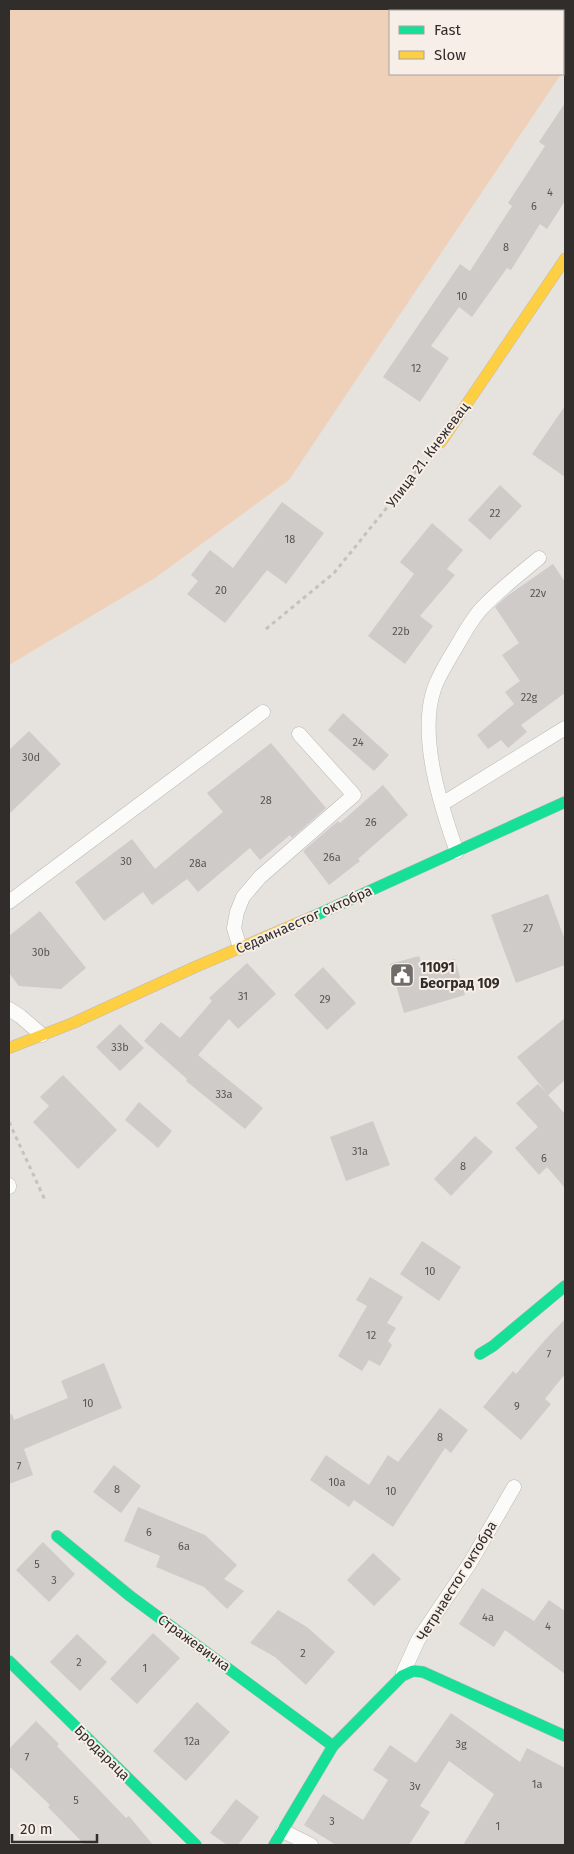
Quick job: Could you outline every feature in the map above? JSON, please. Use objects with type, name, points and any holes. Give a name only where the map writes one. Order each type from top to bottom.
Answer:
[{"type":"street","name":"Улица 21. Кнежевац","points":[[441,442],[565,260]]},
{"type":"street","name":"Седамнаестог октобра","points":[[9,1048],[457,852],[565,802]]},
{"type":"street","points":[[480,1354],[493,1346],[565,1286]]},
{"type":"street","name":"Стражевичка","points":[[57,1536],[130,1596],[333,1746]]},
{"type":"street","name":"Бродараца","points":[[9,1661],[196,1845]]},
{"type":"street","points":[[402,1676],[413,1671],[423,1672],[565,1736]]},
{"type":"street","name":"Четрнаестог октобра","points":[[274,1845],[333,1746],[402,1676]]},
{"type":"lane","points":[[457,852],[442,804],[430,754],[428,722],[433,691],[457,645],[481,610],[498,592],[539,558]]},
{"type":"lane","points":[[9,902],[264,712]]},
{"type":"lane","points":[[442,804],[565,728]]},
{"type":"lane","points":[[240,948],[234,928],[237,912],[243,897],[260,876],[354,794],[299,734]]},
{"type":"lane","points":[[9,1009],[42,1035]]},
{"type":"lane","name":"Четрнаестог октобра","points":[[402,1676],[418,1640],[470,1563],[514,1487]]},
{"type":"lane","points":[[283,1831],[311,1845]]},
{"type":"path","name":"Улица 21. Кнежевац","points":[[266,629],[334,572],[441,442]]},
{"type":"path","points":[[9,1122],[45,1200]]},
{"type":"shaded area","points":[[9,9],[565,9],[564,70],[564,10],[389,10],[389,75],[560,75],[289,480],[155,578],[9,665]]},
{"type":"building","points":[[565,103],[565,201],[547,229],[540,224],[511,270],[507,268],[472,317],[459,307],[431,346],[449,358],[420,402],[383,377],[460,264],[470,271],[512,206],[508,203],[545,146],[539,142]]},
{"type":"building","points":[[565,406],[565,477],[532,454]]},
{"type":"building","points":[[500,485],[522,506],[490,540],[468,520]]},
{"type":"building","points":[[282,502],[324,533],[286,584],[267,570],[225,623],[187,594],[198,581],[191,575],[210,550],[233,568]]},
{"type":"building","points":[[432,523],[463,550],[447,569],[455,575],[420,616],[433,626],[405,664],[368,636],[414,574],[400,562]]},
{"type":"building","points":[[553,564],[565,582],[565,693],[521,725],[527,732],[508,748],[501,740],[488,749],[477,735],[514,704],[505,692],[520,681],[502,655],[519,643],[495,607],[507,596]]},
{"type":"building","points":[[343,713],[389,755],[374,771],[328,730]]},
{"type":"building","points":[[29,731],[61,764],[9,814],[9,750]]},
{"type":"building","points":[[271,743],[326,808],[292,838],[290,835],[260,860],[250,848],[198,892],[187,879],[152,905],[143,892],[104,921],[75,882],[132,839],[155,869],[223,812],[207,793]]},
{"type":"building","points":[[383,785],[408,815],[358,859],[360,861],[329,885],[303,851],[338,821],[340,823]]},
{"type":"building","points":[[548,894],[565,940],[565,965],[516,983],[491,915]]},
{"type":"building","points":[[40,911],[86,968],[61,989],[19,986],[9,973],[9,936]]},
{"type":"building","points":[[419,956],[423,968],[455,959],[465,995],[404,1013],[390,964]]},
{"type":"building","points":[[247,963],[276,994],[238,1029],[229,1019],[198,1055],[263,1108],[245,1129],[186,1081],[187,1079],[144,1041],[161,1022],[180,1038],[212,1001],[209,998]]},
{"type":"building","points":[[323,967],[356,1003],[327,1030],[294,995]]},
{"type":"building","points":[[565,1018],[565,1080],[548,1095],[565,1114],[565,1188],[547,1167],[539,1175],[515,1148],[538,1127],[516,1103],[538,1084],[547,1093],[517,1057]]},
{"type":"building","points":[[120,1024],[144,1048],[120,1071],[96,1047]]},
{"type":"building","points":[[63,1075],[117,1130],[78,1169],[33,1122],[49,1106],[40,1097]]},
{"type":"building","points":[[139,1102],[172,1131],[158,1148],[125,1120]]},
{"type":"building","points":[[373,1121],[390,1165],[346,1181],[330,1137]]},
{"type":"building","points":[[475,1136],[493,1152],[451,1196],[434,1179]]},
{"type":"building","points":[[422,1241],[461,1267],[439,1301],[400,1274]]},
{"type":"building","points":[[370,1277],[403,1297],[387,1323],[396,1328],[388,1341],[392,1345],[380,1366],[369,1360],[362,1371],[338,1356],[367,1306],[356,1300]]},
{"type":"building","points":[[565,1319],[565,1374],[545,1399],[551,1404],[521,1440],[483,1407],[513,1371],[516,1374]]},
{"type":"building","points":[[104,1363],[122,1408],[24,1449],[33,1475],[9,1484],[9,1415],[12,1414],[14,1420],[68,1398],[61,1381]]},
{"type":"building","points":[[440,1408],[468,1430],[451,1453],[445,1448],[393,1527],[354,1500],[349,1507],[310,1480],[326,1455],[369,1485],[388,1455],[398,1462]]},
{"type":"building","points":[[114,1465],[141,1486],[121,1513],[93,1492]]},
{"type":"building","points":[[138,1507],[205,1535],[237,1565],[224,1579],[244,1591],[227,1609],[204,1587],[156,1567],[160,1556],[124,1541]]},
{"type":"building","points":[[43,1542],[75,1574],[49,1602],[16,1570]]},
{"type":"building","points":[[373,1553],[401,1579],[374,1606],[347,1580]]},
{"type":"building","points":[[482,1588],[534,1621],[549,1600],[565,1611],[565,1674],[505,1630],[494,1647],[459,1624]]},
{"type":"building","points":[[278,1610],[307,1627],[335,1652],[306,1685],[275,1657],[250,1643]]},
{"type":"building","points":[[153,1633],[180,1658],[137,1704],[110,1679]]},
{"type":"building","points":[[77,1634],[107,1662],[80,1691],[50,1662]]},
{"type":"building","points":[[197,1702],[230,1732],[186,1781],[153,1751]]},
{"type":"building","points":[[451,1713],[520,1762],[527,1748],[565,1768],[565,1845],[463,1845],[494,1794],[449,1761],[420,1806],[430,1812],[409,1845],[336,1845],[304,1825],[323,1794],[363,1820],[388,1780],[373,1770],[390,1745],[416,1763]]},
{"type":"building","points":[[36,1721],[59,1744],[57,1746],[126,1818],[129,1816],[153,1845],[85,1845],[48,1807],[50,1805],[9,1766],[9,1749]]},
{"type":"building","points":[[236,1799],[259,1817],[238,1845],[227,1845],[210,1833]]},
{"type":"traffic: fast","points":[[312,917],[565,802]]},
{"type":"traffic: fast","points":[[480,1354],[493,1346],[565,1286]]},
{"type":"traffic: fast","points":[[57,1536],[130,1596],[333,1746]]},
{"type":"traffic: fast","points":[[9,1661],[196,1845]]},
{"type":"traffic: fast","points":[[274,1845],[333,1746],[402,1676],[413,1671],[423,1672],[565,1736]]},
{"type":"traffic: slow","points":[[441,442],[565,259]]},
{"type":"traffic: slow","points":[[9,1048],[73,1023],[195,967],[312,917]]},
{"type":"place","name":"11091 Београд 109","points":[[402,975]]}]
